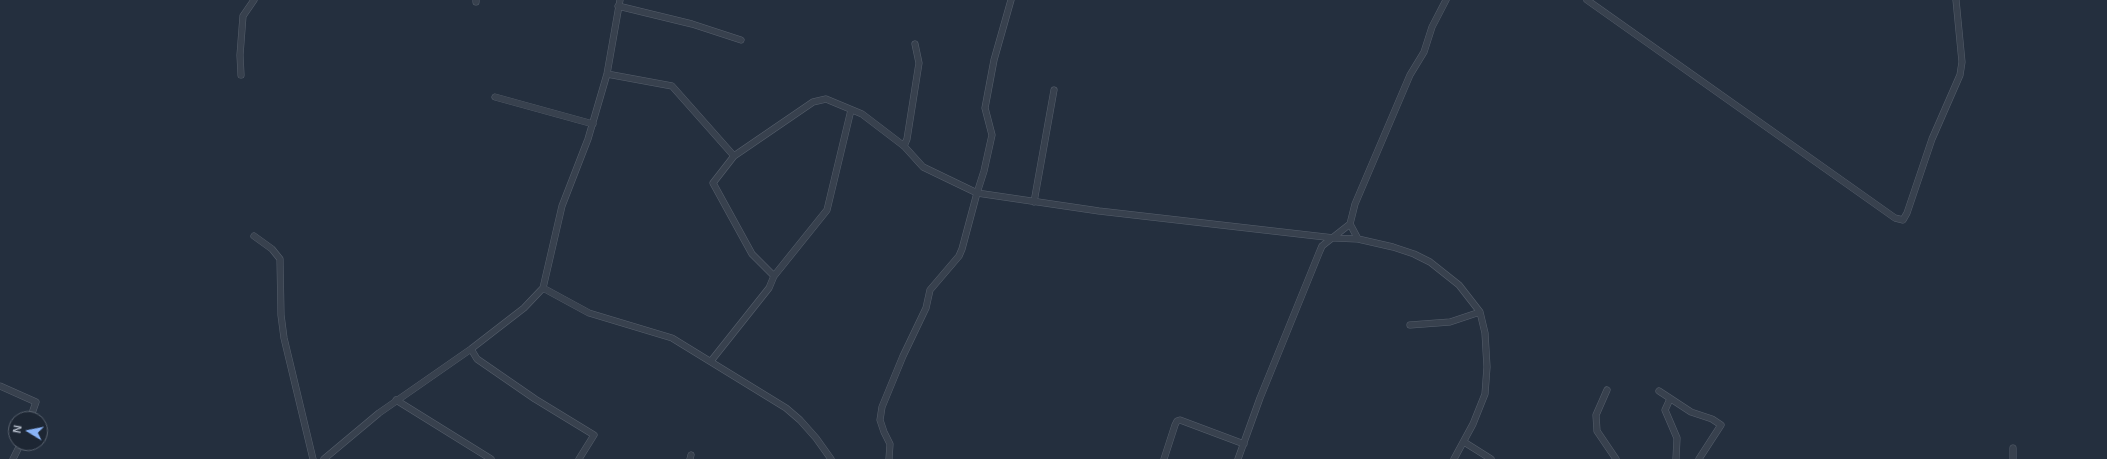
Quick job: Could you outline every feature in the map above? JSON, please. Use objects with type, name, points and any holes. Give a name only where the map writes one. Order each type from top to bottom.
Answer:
[{"type":"street","points":[[241,76],[240,55],[243,16],[254,0]]},
{"type":"street","points":[[888,459],[890,444],[880,420],[882,407],[926,308],[932,285],[959,256],[962,249],[984,171],[992,135],[985,108],[994,60],[1011,0]]},
{"type":"street","points":[[1238,459],[1318,253],[1322,246],[1350,224],[1355,204],[1410,75],[1424,52],[1432,26],[1446,0]]},
{"type":"street","points":[[1587,0],[1895,218],[1903,220],[1907,213],[1932,139],[1960,75],[1962,62],[1956,0]]},
{"type":"street","points":[[324,459],[396,400],[471,349],[524,308],[543,288],[562,206],[593,124],[607,74],[619,3],[741,40]]},
{"type":"street","points":[[904,146],[908,134],[919,63],[915,44]]},
{"type":"street","points":[[607,74],[672,86],[734,156]]},
{"type":"street","points":[[1034,202],[1054,90]]},
{"type":"street","points":[[495,97],[593,124]]},
{"type":"street","points":[[774,276],[752,254],[713,183],[734,156],[813,102],[826,99],[862,114],[904,146],[923,167],[977,193],[1034,202],[1334,238],[1358,239],[1393,247],[1414,254],[1430,262],[1459,285],[1480,312],[1485,333],[1487,366],[1485,394],[1474,424],[1454,459]]},
{"type":"street","points":[[711,361],[769,288],[774,276],[827,210],[851,110]]},
{"type":"street","points":[[1350,224],[1358,239]]},
{"type":"street","points":[[254,236],[272,249],[280,259],[281,316],[284,338],[313,459]]},
{"type":"street","points":[[543,288],[589,313],[672,338],[711,361],[786,408],[812,433],[831,459]]},
{"type":"street","points":[[1410,325],[1450,322],[1480,312]]},
{"type":"street","points":[[471,349],[477,359],[535,399],[594,435],[579,459]]},
{"type":"street","points":[[0,386],[36,402],[33,411]]},
{"type":"street","points":[[1608,390],[1596,415],[1597,431],[1616,459]]},
{"type":"street","points":[[1659,391],[1691,412],[1712,419],[1721,425],[1699,459]]},
{"type":"street","points":[[1670,399],[1666,410],[1677,438],[1676,459]]},
{"type":"street","points":[[396,400],[491,459]]},
{"type":"street","points":[[1164,459],[1175,425],[1177,421],[1180,420],[1244,444]]},
{"type":"street","points":[[1464,442],[1490,459]]},
{"type":"street","points":[[2013,448],[2013,459]]}]
